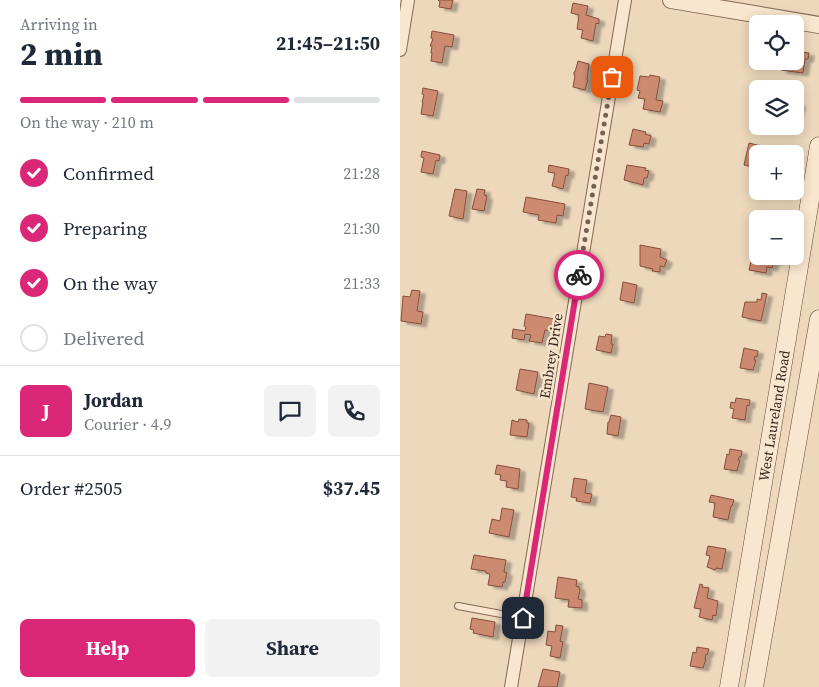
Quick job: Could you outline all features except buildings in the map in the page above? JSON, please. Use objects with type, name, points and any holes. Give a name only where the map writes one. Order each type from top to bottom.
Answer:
[{"type":"main road","name":"West Laureland Road","points":[[730,687],[819,146]]},
{"type":"main road","name":"West Laureland Road","points":[[754,687],[819,319]]},
{"type":"main road","points":[[760,511],[784,515]]},
{"type":"street","points":[[400,50],[408,0]]},
{"type":"street","name":"Embrey Drive","points":[[511,687],[625,0]]},
{"type":"street","points":[[671,0],[819,25]]},
{"type":"lane","points":[[458,606],[523,618]]},
{"type":"way so far","points":[[579,275],[612,77]]},
{"type":"route","points":[[523,618],[579,275]]}]
